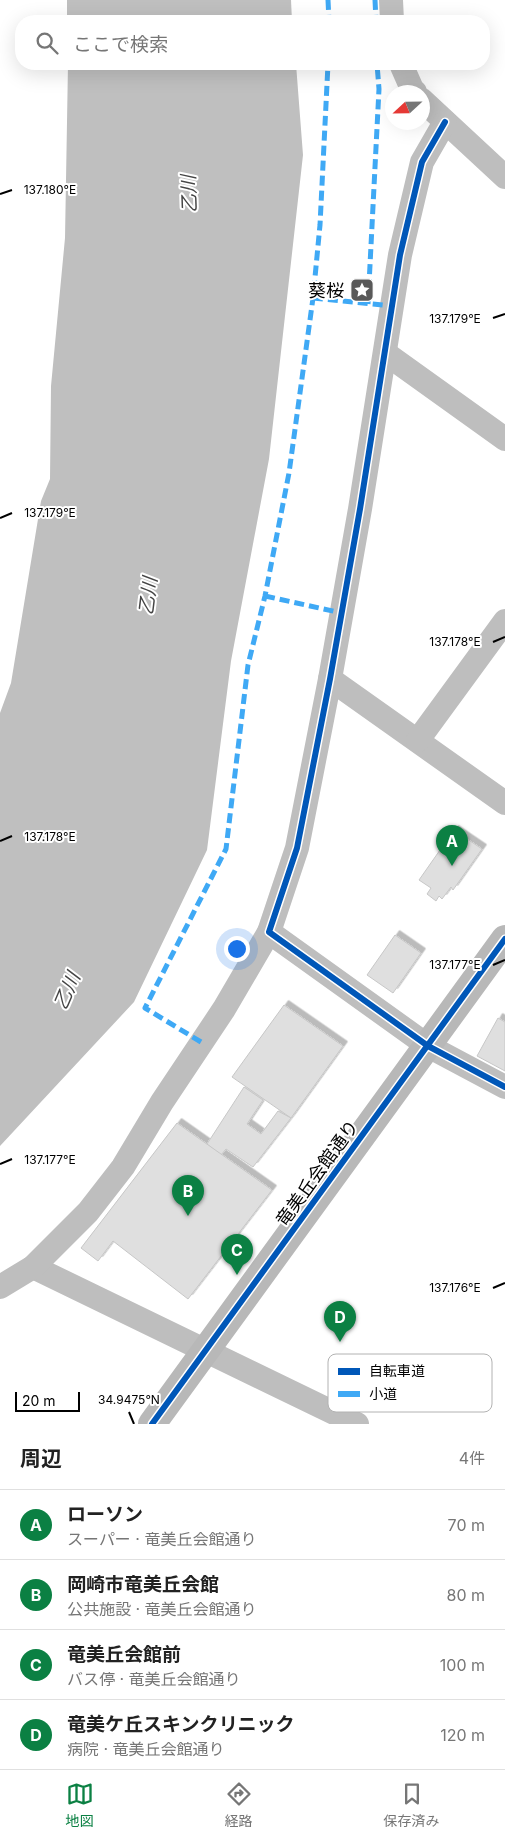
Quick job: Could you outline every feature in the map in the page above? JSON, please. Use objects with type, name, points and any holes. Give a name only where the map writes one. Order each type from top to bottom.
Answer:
[{"type":"street","points":[[391,0],[392,15]]},
{"type":"street","points":[[404,70],[410,85]]},
{"type":"street","points":[[430,108],[505,177]]},
{"type":"street","points":[[0,1287],[33,1267],[88,1212],[123,1166],[172,1087],[224,1009],[269,932],[297,848],[330,679],[400,255],[422,162],[445,122]]},
{"type":"street","points":[[385,353],[505,439]]},
{"type":"street","points":[[418,740],[505,621]]},
{"type":"street","points":[[330,679],[505,803]]},
{"type":"street","points":[[269,932],[428,1046],[505,1087]]},
{"type":"street","name":"竜美丘会館通り","points":[[152,1424],[505,939]]},
{"type":"street","points":[[33,1267],[328,1410]]},
{"type":"street","points":[[332,1412],[357,1424]]},
{"type":"water","points":[[67,0],[291,0],[292,15],[67,15]]},
{"type":"water","name":"乙川","points":[[68,70],[296,70],[303,155],[269,459],[231,661],[207,850],[134,1002],[0,1146],[0,713],[11,683],[41,501],[50,479],[51,386],[65,238]]},
{"type":"building","points":[[454,830],[482,849],[453,890],[451,887],[442,899],[439,896],[436,901],[427,894],[431,888],[419,880]]},
{"type":"building","points":[[395,935],[421,953],[393,993],[367,975]]},
{"type":"building","points":[[284,1005],[343,1046],[291,1118],[232,1077]]},
{"type":"building","points":[[498,1018],[505,1022],[505,1071],[477,1056]]},
{"type":"building","points":[[244,1087],[263,1100],[247,1124],[261,1134],[278,1111],[291,1118],[253,1167],[226,1149],[221,1155],[207,1144]]},
{"type":"building","points":[[177,1123],[272,1190],[188,1299],[113,1241],[98,1261],[81,1248]]},
{"type":"marked path","points":[[328,0],[329,15]]},
{"type":"marked path","points":[[375,0],[376,15]]},
{"type":"marked path","points":[[201,1042],[145,1008],[226,849],[248,665],[265,596],[289,473],[313,298],[320,225],[328,70]]},
{"type":"marked path","points":[[368,304],[379,89],[377,70]]},
{"type":"marked path","points":[[313,298],[392,306]]},
{"type":"marked path","points":[[265,596],[342,613]]},
{"type":"cycle path","points":[[445,122],[422,162],[400,255],[360,509],[330,679],[297,848],[269,932],[428,1046],[505,1087]]},
{"type":"cycle path","points":[[152,1424],[505,939]]},
{"type":"place","name":"葵桜","points":[[362,290]]},
{"type":"place","name":"ローソン","points":[[452,866]]},
{"type":"place","name":"岡崎市竜美丘会館","points":[[188,1216]]},
{"type":"place","name":"竜美丘会館前","points":[[237,1275]]},
{"type":"place","name":"竜美ケ丘スキンクリニック","points":[[340,1342]]}]
